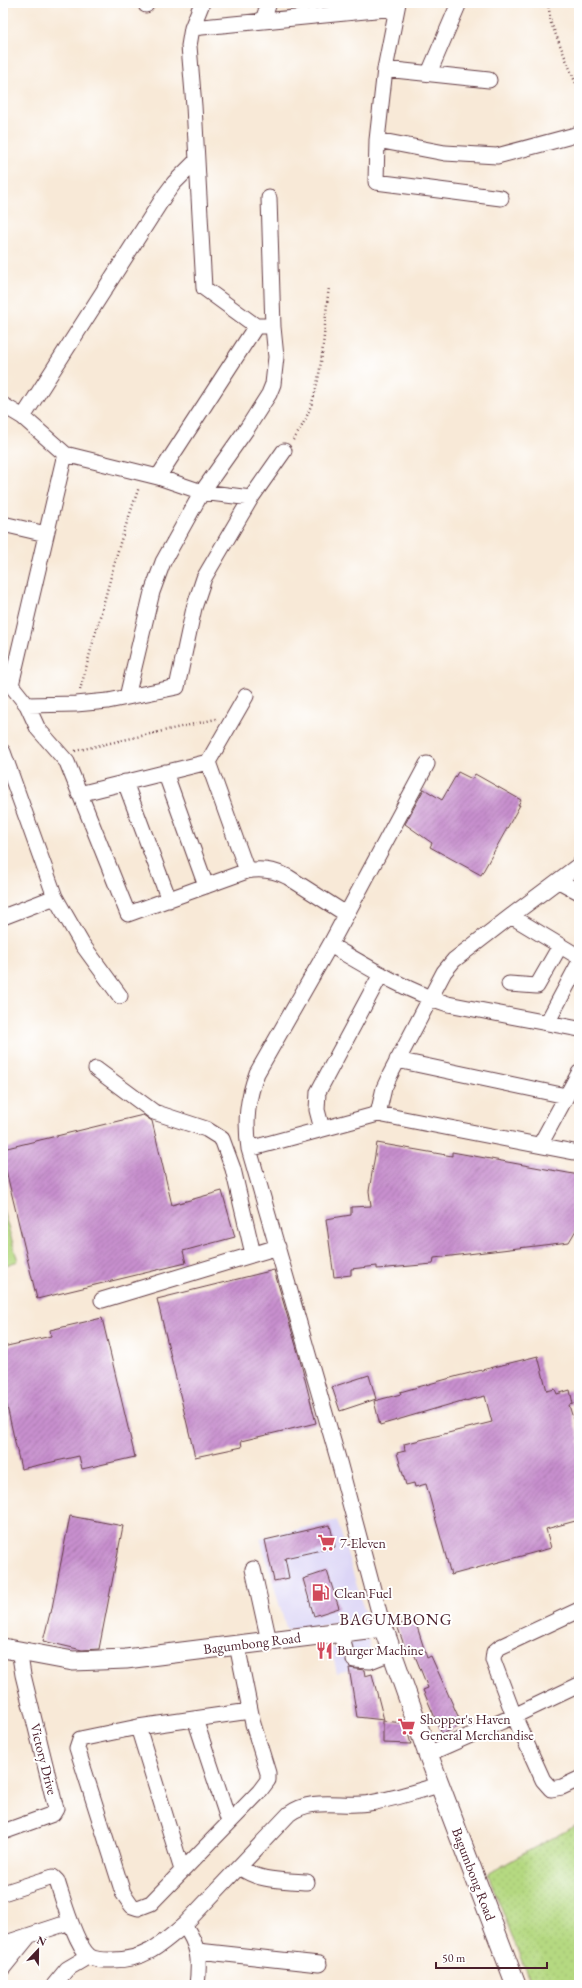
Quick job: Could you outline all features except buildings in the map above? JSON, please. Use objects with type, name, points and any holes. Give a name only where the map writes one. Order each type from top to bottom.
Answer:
[{"type":"main road","name":"Bagumbong Road","points":[[11,1649],[73,1661],[126,1659],[269,1641],[346,1647],[384,1626],[439,1785],[516,1985]]},
{"type":"street","points":[[202,3],[192,28],[188,46],[194,106],[204,288],[256,326],[273,326]]},
{"type":"street","points":[[262,20],[269,3]]},
{"type":"street","points":[[429,73],[459,3]]},
{"type":"street","points":[[192,28],[262,20],[333,9],[397,6],[385,69],[377,140],[376,182],[501,198]]},
{"type":"street","points":[[385,69],[489,80]]},
{"type":"street","points":[[377,140],[445,153],[497,156],[579,134]]},
{"type":"street","points":[[23,417],[165,195],[174,183],[196,161]]},
{"type":"street","points":[[127,697],[157,576],[171,546],[202,492],[269,394],[276,371],[269,198]]},
{"type":"street","points":[[158,478],[256,326]]},
{"type":"street","points":[[3,405],[23,417],[64,454],[144,474],[202,492],[251,498]]},
{"type":"street","points":[[27,705],[76,704],[108,701],[177,687],[194,608],[204,578],[251,498],[284,451]]},
{"type":"street","points":[[64,454],[46,534],[7,685],[27,705],[38,729],[67,762],[128,914],[247,871],[258,869],[278,872],[346,914]]},
{"type":"street","points":[[3,524],[46,534]]},
{"type":"street","points":[[79,794],[208,762],[246,696]]},
{"type":"street","points":[[3,752],[55,897],[82,944],[120,996]]},
{"type":"street","points":[[208,762],[247,871]]},
{"type":"street","points":[[384,1626],[250,1149],[246,1130],[246,1112],[250,1092],[257,1073],[330,945],[427,764]]},
{"type":"street","points":[[165,772],[206,886]]},
{"type":"street","points":[[125,782],[169,900]]},
{"type":"street","points":[[378,1114],[384,1088],[397,1060],[444,972],[454,960],[579,865]]},
{"type":"street","points":[[559,881],[579,892]]},
{"type":"street","points":[[3,917],[55,897]]},
{"type":"street","points":[[511,916],[579,957]]},
{"type":"street","points":[[330,945],[380,974],[430,998],[448,1004],[579,1029]]},
{"type":"street","points":[[510,984],[537,986],[560,946]]},
{"type":"street","points":[[547,1023],[579,963]]},
{"type":"street","points":[[322,1129],[317,1110],[318,1092],[380,974]]},
{"type":"street","points":[[397,1060],[566,1096]]},
{"type":"street","points":[[96,1069],[154,1112],[206,1129],[222,1139],[233,1169],[253,1254]]},
{"type":"street","points":[[540,1145],[579,1073]]},
{"type":"street","points":[[250,1149],[378,1114],[579,1153]]},
{"type":"street","points":[[102,1300],[278,1247]]},
{"type":"street","points":[[253,1569],[269,1641]]},
{"type":"street","points":[[579,1610],[500,1647],[494,1652],[494,1660],[514,1716],[543,1780],[551,1789],[562,1787],[579,1778]]},
{"type":"street","points":[[237,1645],[250,1711],[267,1765],[268,1780],[259,1792],[151,1903],[138,1908],[132,1906],[126,1900],[77,1748],[80,1739],[138,1727],[250,1711]]},
{"type":"street","points":[[346,1647],[370,1661],[392,1652]]},
{"type":"street","name":"Victory Drive","points":[[3,1832],[53,1814],[56,1809],[23,1675],[11,1649]]},
{"type":"street","points":[[428,1754],[579,1685]]},
{"type":"street","points":[[195,1719],[229,1822]]},
{"type":"street","points":[[138,1727],[182,1870]]},
{"type":"street","points":[[3,1893],[53,1877],[57,1880],[70,1922],[82,1947],[90,1956],[99,1960],[126,1961],[150,1952],[184,1925],[289,1814],[298,1807],[312,1804],[356,1805],[370,1803],[439,1785]]},
{"type":"street","points":[[240,1867],[249,1874],[259,1877],[308,1882]]},
{"type":"street","points":[[3,1944],[70,1922]]},
{"type":"street","points":[[184,1925],[192,1936],[198,1951],[200,1965],[197,1985]]},
{"type":"street","points":[[3,1968],[29,1936]]},
{"type":"street","points":[[198,1951],[319,1964]]},
{"type":"street","points":[[54,1985],[67,1970],[90,1956]]},
{"type":"path","points":[[548,3],[551,24],[579,91]]},
{"type":"path","points":[[284,451],[296,435],[314,393],[319,372],[328,287]]},
{"type":"path","points":[[76,704],[120,543],[144,474]]},
{"type":"path","points":[[61,754],[234,715]]},
{"type":"shaded area","points":[[337,1520],[367,1619],[287,1631],[260,1538]]},
{"type":"shaded area","points":[[368,1639],[374,1664],[337,1673],[331,1648]]},
{"type":"green space","points":[[3,1210],[18,1261],[3,1266]]},
{"type":"green space","points":[[579,1824],[579,1985],[531,1985],[488,1874]]},
{"type":"place","name":"7-Eleven","points":[[327,1543]]},
{"type":"place","name":"Clean Fuel","points":[[321,1593]]},
{"type":"place","name":"Burger Machine","points":[[324,1650]]},
{"type":"place","name":"Shopper's Haven General Merchandise","points":[[407,1727]]},
{"type":"district","name":"BAGUMBONG","points":[[396,1619]]}]
